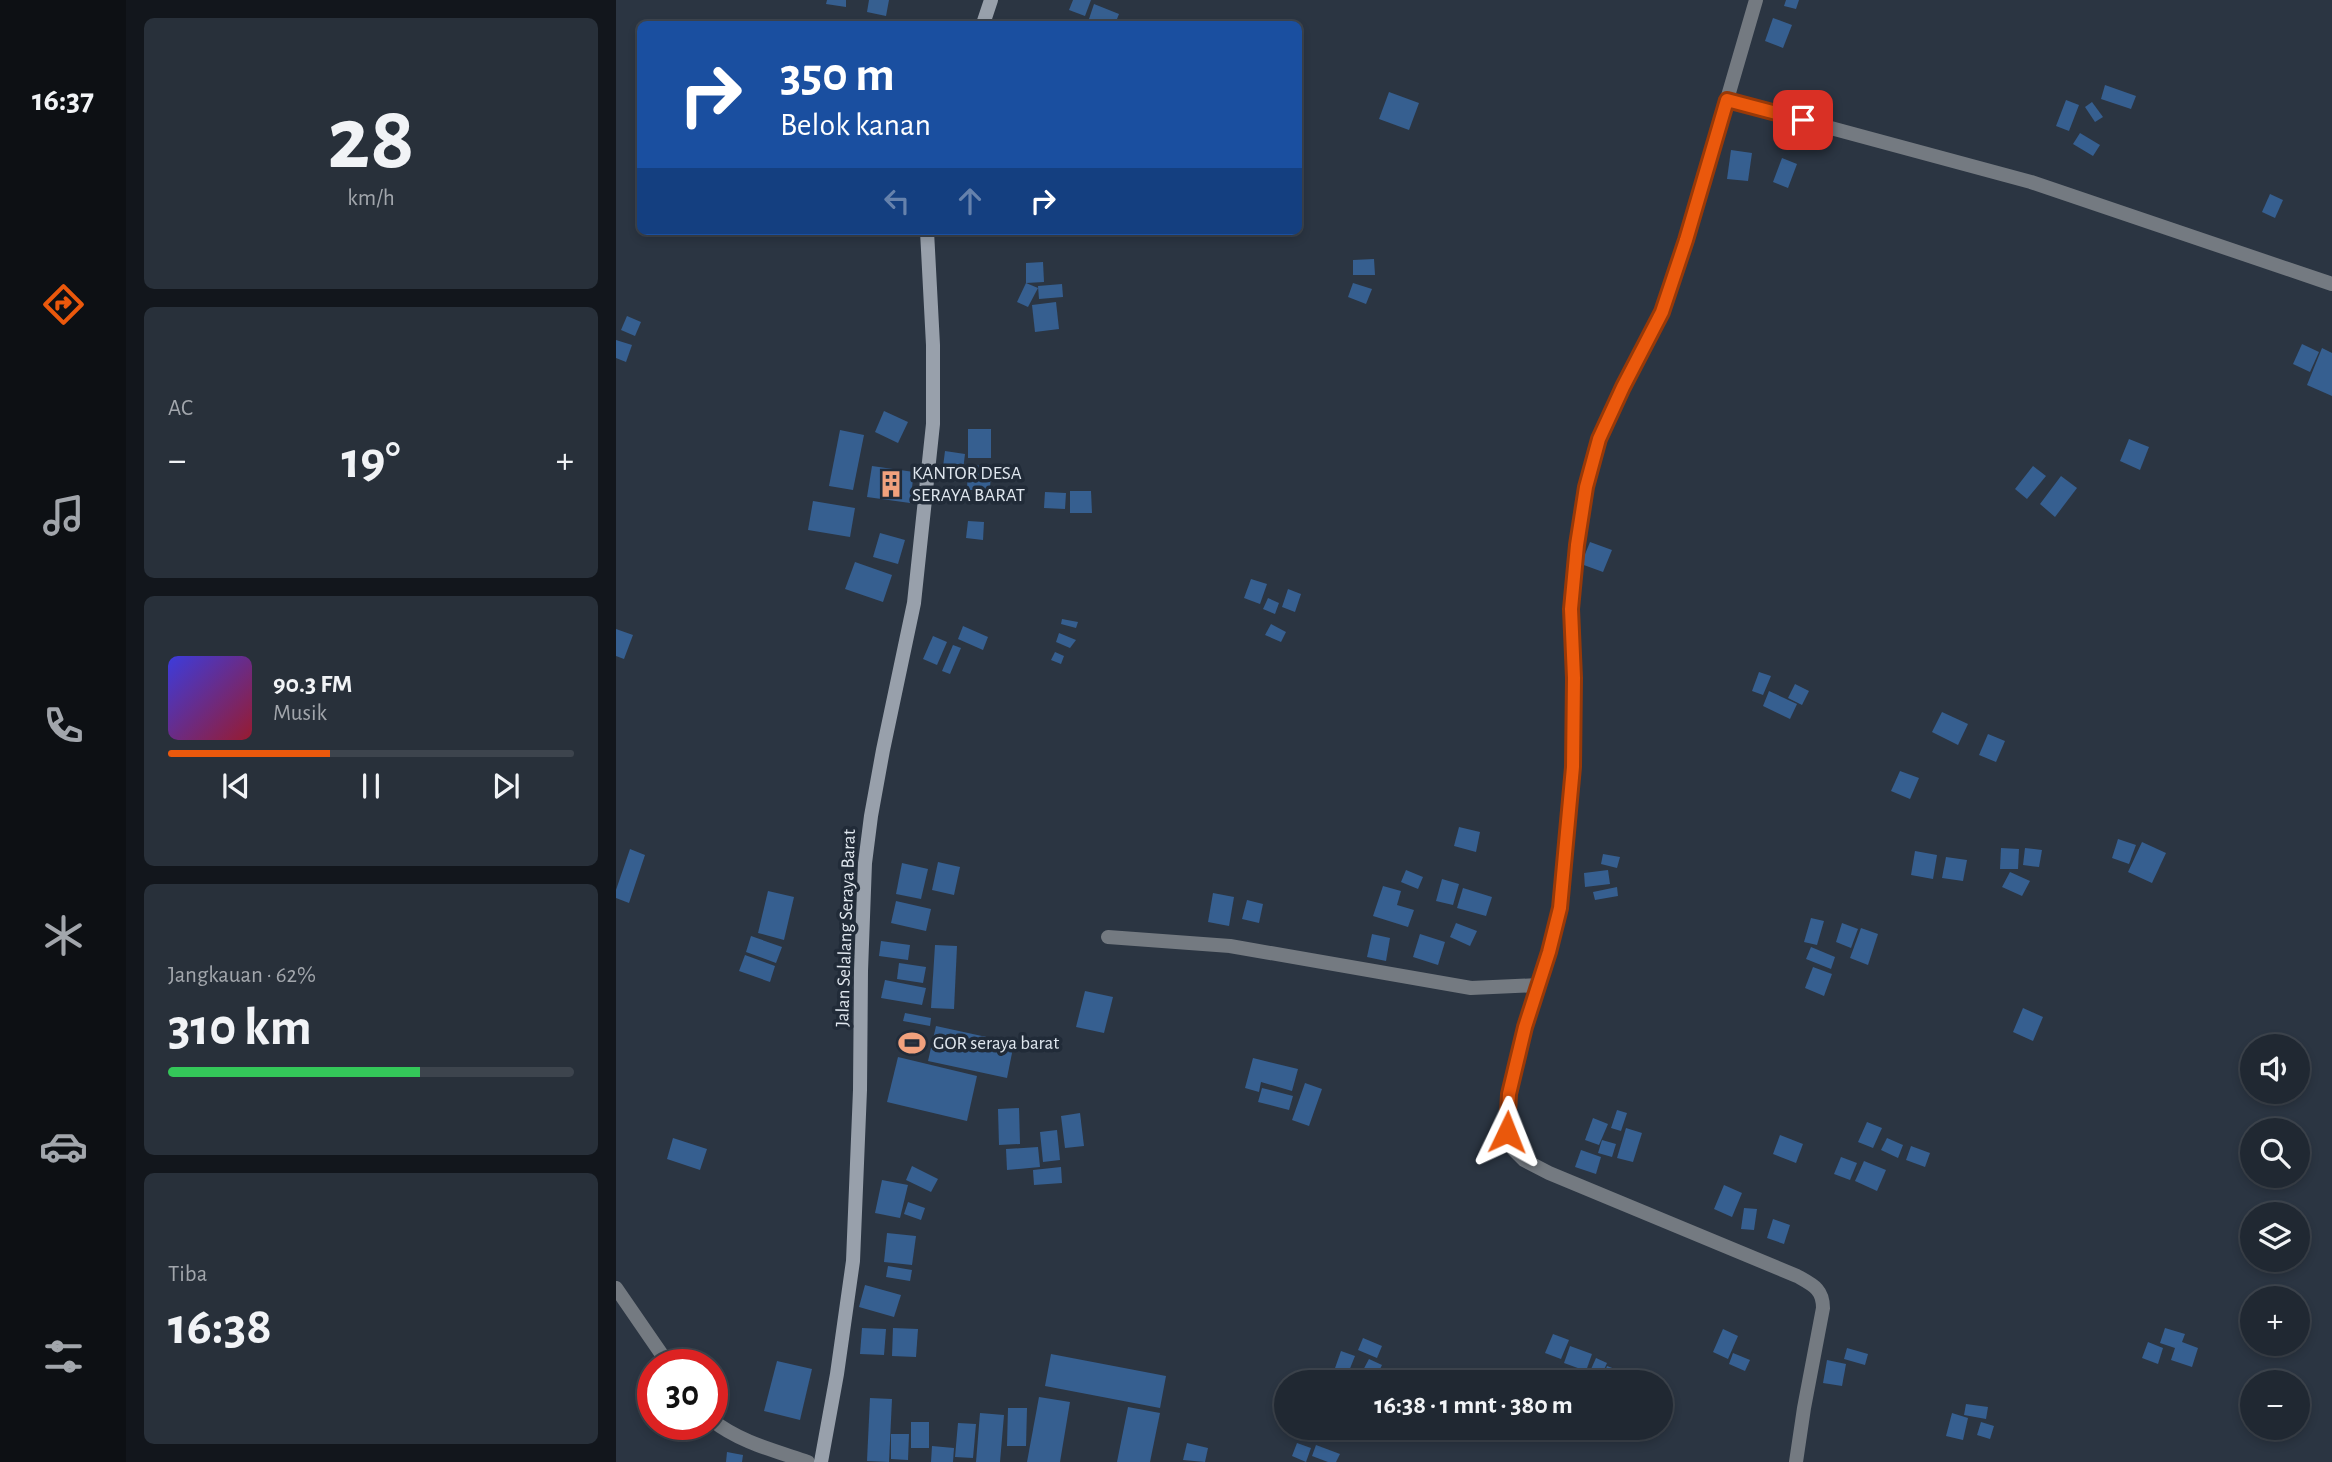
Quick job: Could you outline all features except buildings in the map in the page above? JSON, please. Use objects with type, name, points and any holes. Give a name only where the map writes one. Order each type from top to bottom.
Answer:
[{"type":"street","points":[[984,21],[991,0]]},
{"type":"street","points":[[1756,0],[1686,240],[1662,312],[1599,439],[1586,487],[1571,609],[1574,678],[1573,767],[1560,908],[1525,1027],[1509,1094],[1507,1132],[1513,1149],[1524,1160],[1549,1173],[1797,1276],[1821,1292],[1823,1308],[1796,1462]]},
{"type":"street","points":[[1727,100],[2031,182],[2332,284]]},
{"type":"street","name":"Jalan Selalang Seraya Barat","points":[[821,1462],[853,1261],[865,863],[883,750],[914,603],[933,424],[928,235]]},
{"type":"street","points":[[1108,937],[1230,946],[1471,988],[1539,985]]},
{"type":"street","points":[[616,1288],[658,1349]]},
{"type":"street","points":[[728,1432],[808,1462]]},
{"type":"place","name":"KANTOR DESA SERAYA BARAT","points":[[891,484]]},
{"type":"place","name":"GOR seraya barat","points":[[912,1043]]},
{"type":"route","points":[[1507,1132],[1509,1094],[1525,1027],[1560,908],[1573,767],[1574,678],[1571,609],[1586,487],[1599,439],[1662,312],[1727,100],[1803,120]]}]
